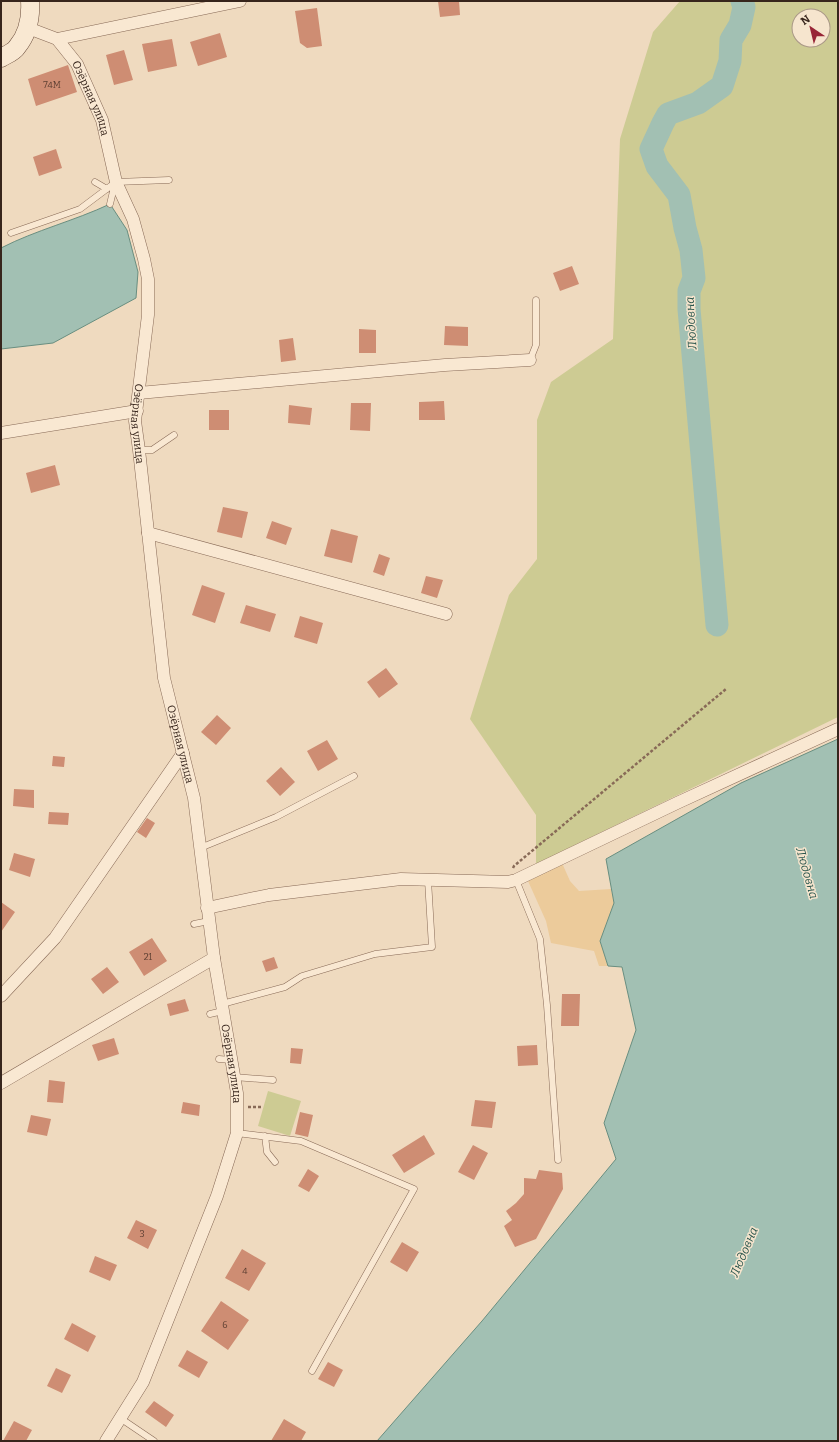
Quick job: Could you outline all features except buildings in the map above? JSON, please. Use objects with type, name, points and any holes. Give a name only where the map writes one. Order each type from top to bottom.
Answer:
[{"type":"main road","points":[[1,58],[17,48],[28,28],[30,1]]},
{"type":"street","points":[[28,28],[57,39],[240,1]]},
{"type":"street","name":"Озёрная улица","points":[[57,39],[77,64],[102,120],[114,179],[133,219],[148,279],[148,315],[135,421],[164,678],[194,798],[207,908],[222,1007],[225,1059],[234,1078],[237,1093],[236,1133],[217,1196],[143,1382],[106,1441]]},
{"type":"street","points":[[139,393],[530,360]]},
{"type":"street","points":[[1,433],[137,410]]},
{"type":"street","points":[[148,533],[446,614]]},
{"type":"street","points":[[207,908],[269,895],[401,879],[512,881],[838,729]]},
{"type":"street","points":[[1,996],[55,938],[183,752]]},
{"type":"street","points":[[1,1083],[214,958]]},
{"type":"lane","points":[[110,204],[114,179]]},
{"type":"lane","points":[[11,233],[80,209],[114,179]]},
{"type":"lane","points":[[95,182],[114,179],[169,180]]},
{"type":"lane","points":[[530,360],[536,345],[536,300]]},
{"type":"lane","points":[[139,450],[152,450],[174,435]]},
{"type":"lane","points":[[152,450],[156,456]]},
{"type":"lane","points":[[200,848],[276,817],[354,776]]},
{"type":"lane","points":[[210,1014],[222,1007],[285,987],[302,976],[375,954],[432,947],[428,880]]},
{"type":"lane","points":[[512,881],[540,939],[547,1005],[558,1160]]},
{"type":"lane","points":[[194,924],[209,921]]},
{"type":"lane","points":[[234,1078],[273,1080]]},
{"type":"lane","points":[[236,1133],[301,1141],[414,1189],[312,1371]]},
{"type":"lane","points":[[265,1136],[267,1152],[275,1162]]},
{"type":"lane","points":[[120,1418],[154,1441]]},
{"type":"path","points":[[512,881],[514,866],[726,689]]},
{"type":"path","points":[[244,1107],[263,1107]]},
{"type":"shaded area","points":[[680,1],[838,1],[838,717],[536,864],[536,815],[470,719],[509,595],[537,559],[537,420],[551,382],[613,339],[620,139],[653,32]]},
{"type":"shaded area","points":[[268,1091],[301,1101],[290,1136],[258,1126]]},
{"type":"sand","points":[[562,863],[570,881],[579,891],[611,889],[614,903],[600,941],[608,966],[599,966],[594,951],[551,943],[546,921],[528,881]]},
{"type":"water","points":[[110,204],[127,230],[138,272],[136,298],[53,343],[1,349],[1,248]]},
{"type":"water","points":[[838,739],[838,1441],[377,1441],[482,1321],[616,1159],[604,1123],[636,1030],[622,967],[608,966],[600,941],[614,903],[606,859],[741,783]]},
{"type":"waterway","name":"Людовна","points":[[717,625],[689,309],[689,291],[694,278],[691,250],[679,195],[657,166],[651,149],[668,114],[698,103],[722,86],[730,61],[731,40],[740,25],[744,7],[742,1]]}]
